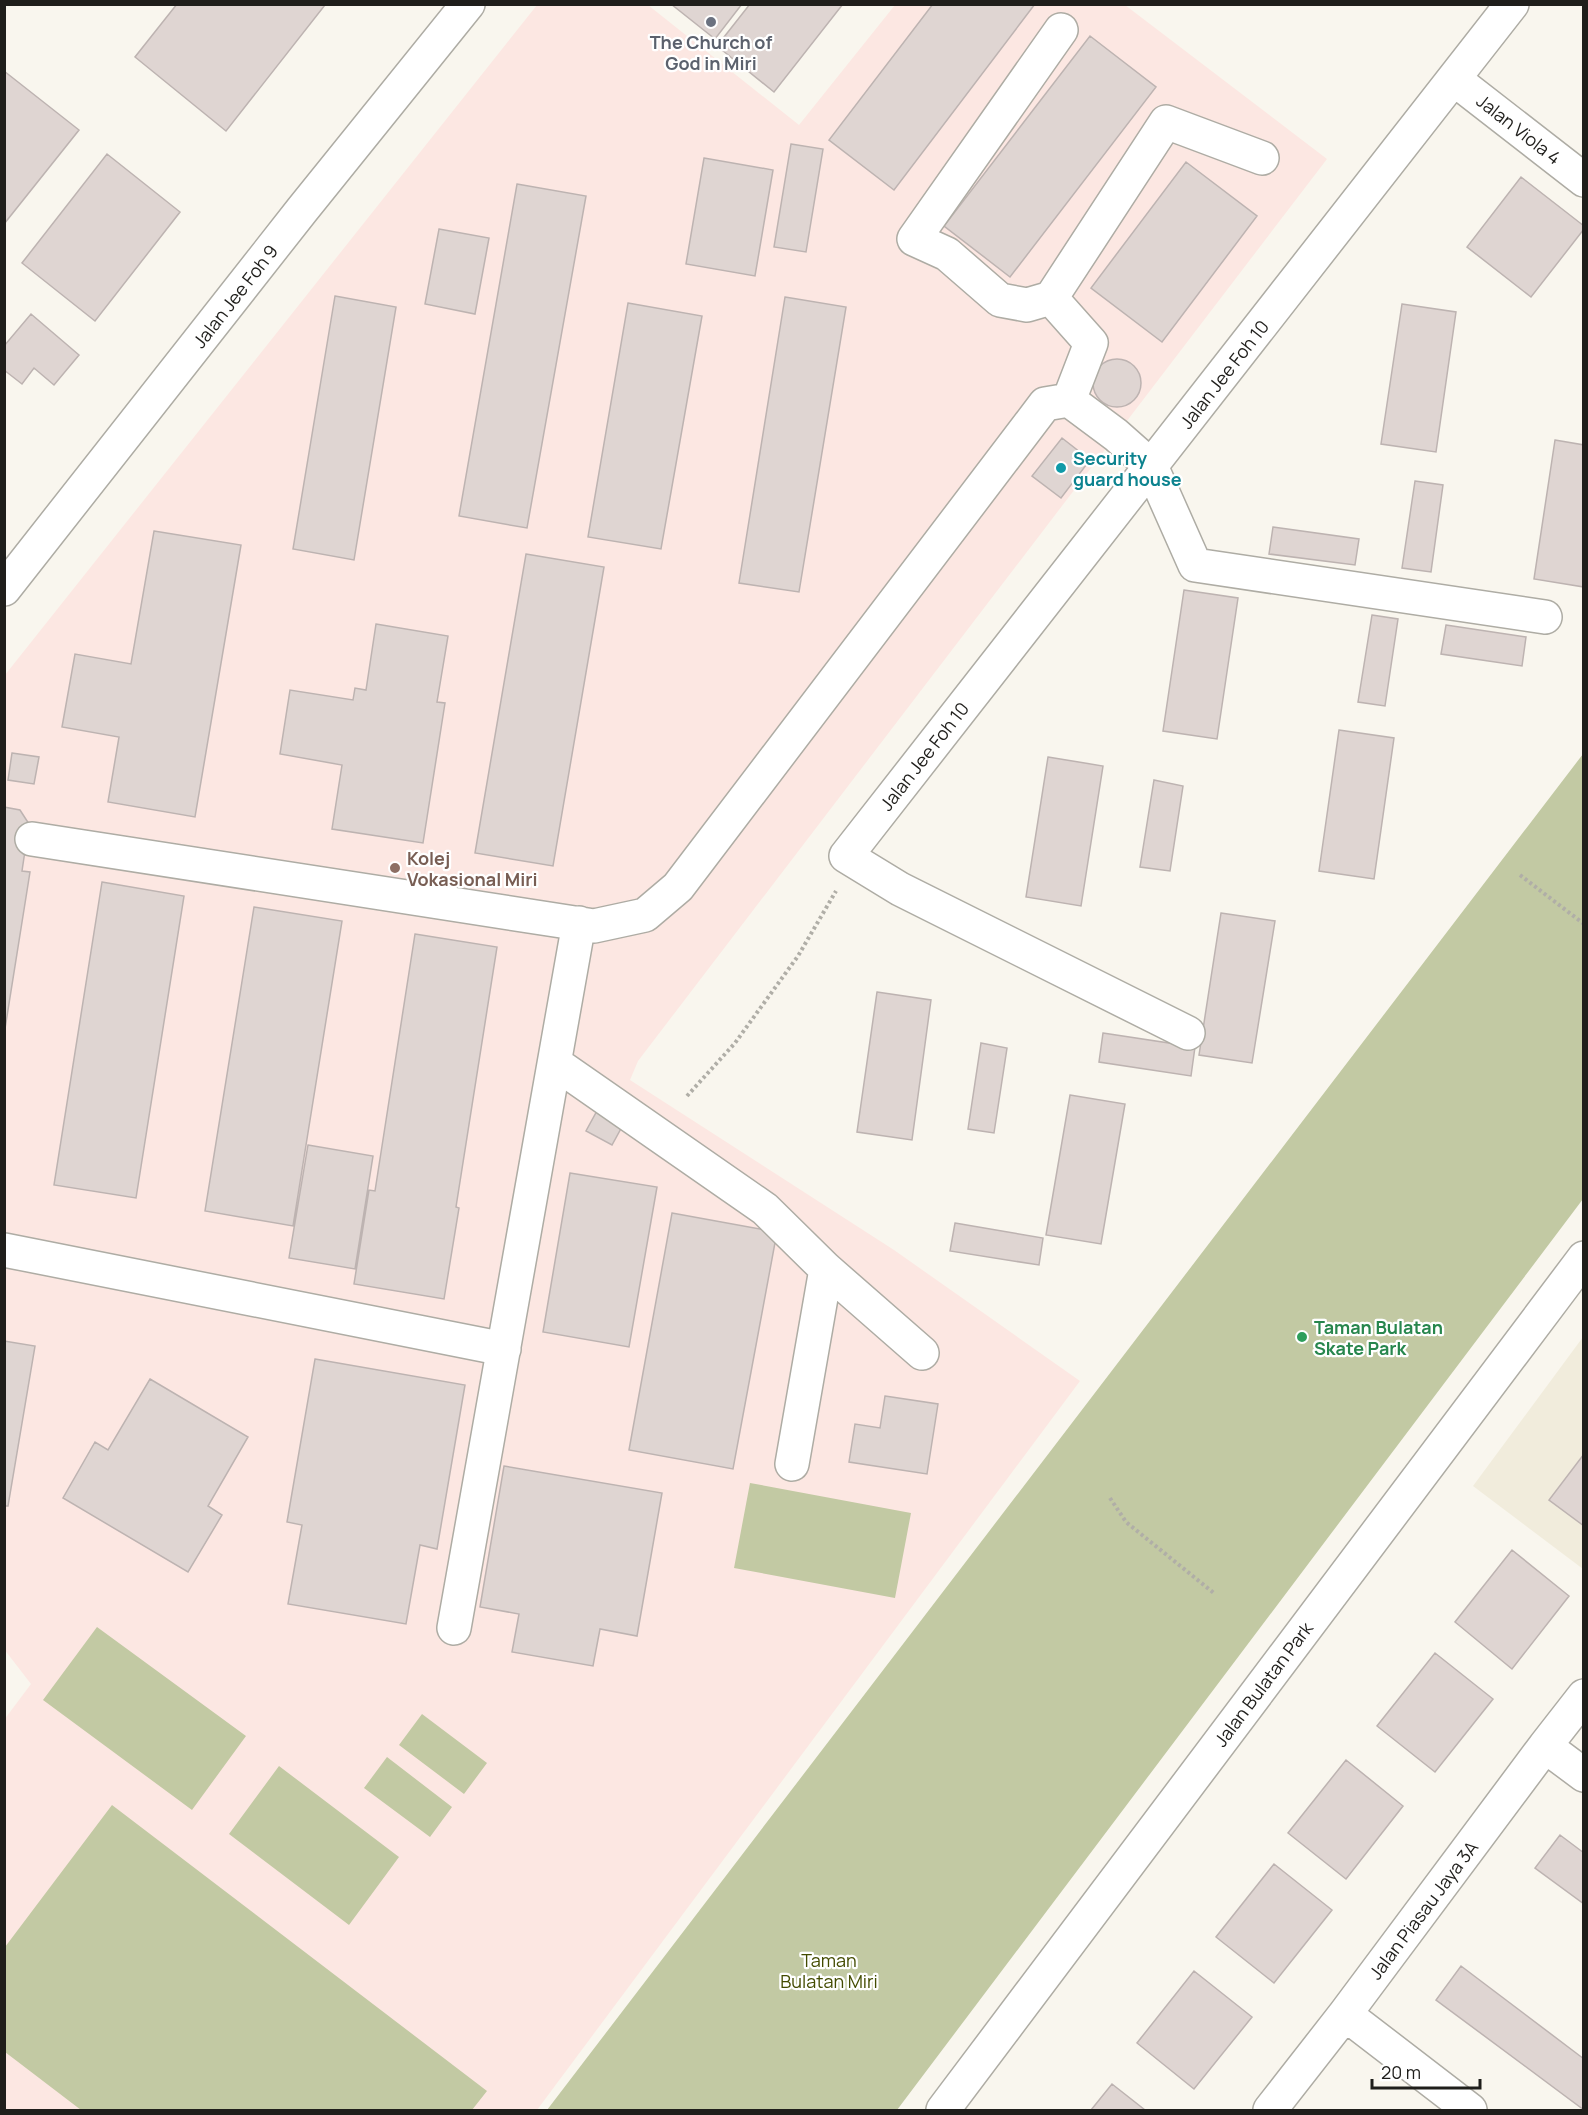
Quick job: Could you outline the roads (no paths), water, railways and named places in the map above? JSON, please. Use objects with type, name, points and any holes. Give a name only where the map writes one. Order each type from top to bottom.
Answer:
[{"type":"street","name":"Jalan Jee Foh 9","points":[[4,590],[302,210],[468,4]]},
{"type":"street","name":"Jalan Jee Foh 10","points":[[1188,1033],[900,889],[846,856],[1512,4]]},
{"type":"street","points":[[1061,30],[914,239],[947,254],[1000,300],[1027,305],[1051,298],[1166,122],[1262,158]]},
{"type":"street","name":"Jalan Viola 4","points":[[1454,79],[1584,180]]},
{"type":"street","points":[[1051,298],[1091,343],[1069,400]]},
{"type":"street","points":[[32,839],[594,926],[645,915],[678,887],[1044,404],[1069,400],[1116,435],[1151,466],[1195,565],[1545,617]]},
{"type":"street","points":[[454,1628],[579,923]]},
{"type":"street","points":[[555,1063],[765,1209],[826,1269],[922,1353]]},
{"type":"street","points":[[4,1250],[504,1349]]},
{"type":"street","name":"Jalan Bulatan Park","points":[[943,2110],[1584,1258]]},
{"type":"street","points":[[792,1464],[826,1269]]},
{"type":"street","name":"Jalan Piasau Jaya 3A","points":[[1270,2110],[1346,2014],[1584,1696]]},
{"type":"street","points":[[1545,1746],[1584,1775]]},
{"type":"street","points":[[1346,2014],[1470,2110]]},
{"type":"place","name":"The Church of God in Miri","points":[[711,22]]},
{"type":"place","name":"Security guard house","points":[[1061,468]]},
{"type":"place","name":"Kolej Vokasional Miri","points":[[395,868]]},
{"type":"place","name":"Taman Bulatan Skate Park","points":[[1302,1337]]},
{"type":"park label","name":"Taman Bulatan Miri","points":[[829,1970]]}]
